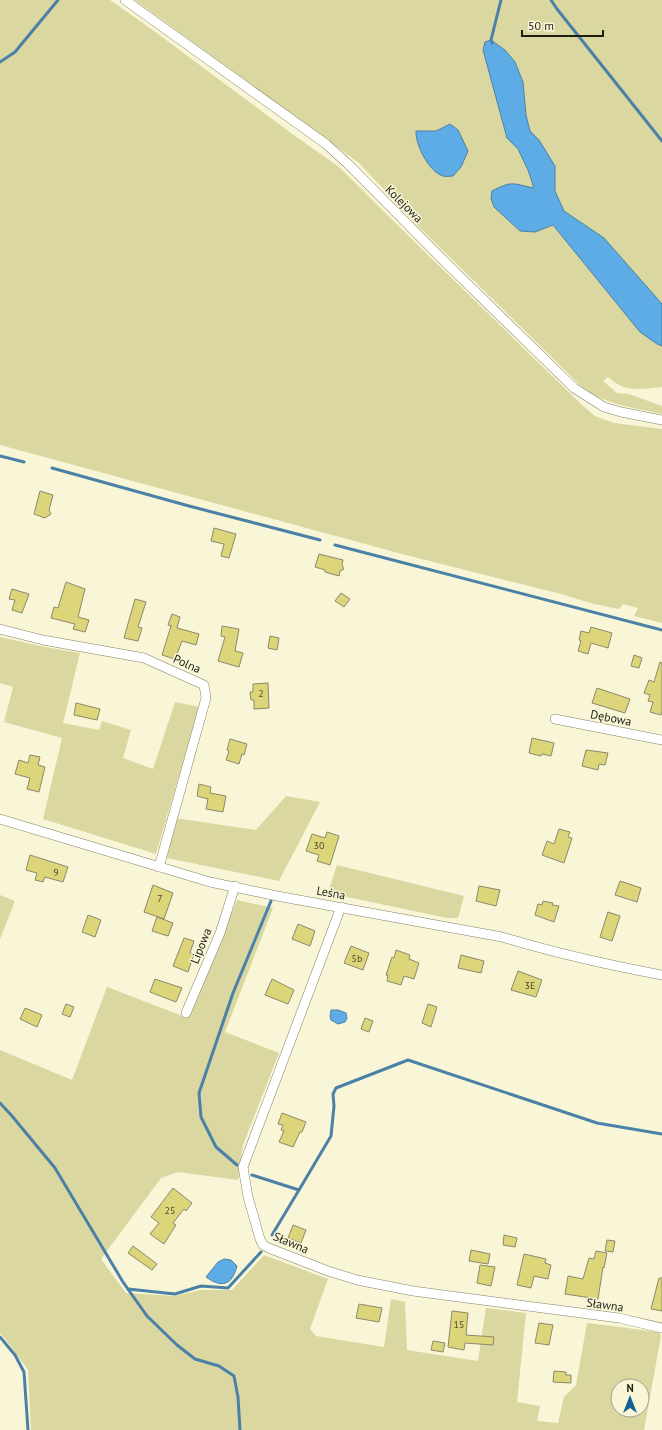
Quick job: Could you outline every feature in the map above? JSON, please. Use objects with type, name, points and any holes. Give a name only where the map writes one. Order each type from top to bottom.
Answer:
[{"type":"street","name":"Kolejowa","points":[[125,0],[326,144],[574,388],[604,407],[662,420]]},
{"type":"street","name":"Polna","points":[[0,629],[43,640],[144,658],[204,685],[206,698],[159,867]]},
{"type":"street","name":"Dębowa","points":[[555,719],[662,740]]},
{"type":"street","name":"Leśna","points":[[0,819],[210,882],[277,896],[502,937],[531,946],[620,967],[662,975]]},
{"type":"street","name":"Lipowa","points":[[186,1013],[220,933],[235,886]]},
{"type":"street","name":"Sławna","points":[[341,907],[243,1167],[248,1197],[260,1239],[264,1245],[307,1263],[357,1280],[412,1291],[618,1318],[662,1328]]},
{"type":"shaded area","points":[[0,0],[110,0],[339,167],[595,416],[614,423],[662,429],[662,623],[634,616],[638,608],[623,604],[619,609],[594,604],[561,594],[402,554],[0,445]]},
{"type":"shaded area","points":[[135,0],[662,0],[662,387],[634,389],[621,386],[608,377],[603,381],[617,393],[629,394],[662,406],[662,414],[631,408],[611,402],[592,394],[583,388],[419,227],[359,163]]},
{"type":"shaded area","points":[[0,637],[80,653],[63,723],[99,730],[102,721],[131,730],[123,758],[153,769],[175,702],[199,707],[156,854],[43,819],[62,738],[4,722],[13,687],[0,683]]},
{"type":"shaded area","points":[[286,796],[320,802],[279,881],[167,858],[175,818],[256,830]]},
{"type":"shaded area","points":[[337,865],[464,896],[458,918],[447,918],[328,893]]},
{"type":"shaded area","points":[[0,895],[15,901],[0,939]]},
{"type":"shaded area","points":[[237,900],[273,908],[225,1032],[279,1053],[243,1145],[238,1180],[178,1172],[161,1178],[101,1259],[126,1293],[175,1296],[200,1290],[232,1290],[264,1255],[328,1279],[310,1329],[316,1336],[384,1347],[391,1299],[405,1302],[407,1350],[478,1361],[486,1308],[526,1313],[517,1402],[540,1406],[537,1421],[558,1423],[564,1397],[576,1385],[587,1323],[659,1332],[661,1336],[650,1397],[650,1378],[610,1378],[610,1418],[646,1418],[644,1430],[31,1430],[28,1370],[0,1333],[0,1050],[72,1080],[107,987],[188,1018]]},
{"type":"water","points":[[491,40],[505,50],[515,62],[523,82],[526,115],[530,131],[539,140],[555,166],[555,191],[564,211],[604,238],[662,304],[662,346],[640,332],[553,225],[535,232],[520,231],[494,207],[491,198],[492,191],[508,184],[516,184],[533,188],[533,185],[518,149],[507,138],[483,50],[485,42]]},
{"type":"water","points":[[450,124],[458,130],[468,151],[461,167],[453,176],[443,176],[433,169],[424,157],[416,137],[416,131],[436,131]]},
{"type":"water","points":[[331,1010],[338,1010],[346,1013],[347,1018],[345,1022],[338,1024],[331,1020]]},
{"type":"water","points":[[224,1259],[231,1260],[237,1266],[235,1273],[229,1281],[225,1283],[221,1284],[211,1281],[206,1277],[218,1262]]},
{"type":"building","points":[[40,491],[53,495],[49,510],[51,514],[45,518],[34,514]]},
{"type":"building","points":[[214,528],[236,534],[229,558],[221,556],[224,544],[211,541]]},
{"type":"building","points":[[319,554],[343,560],[342,565],[344,569],[340,571],[339,576],[315,567]]},
{"type":"building","points":[[66,582],[85,589],[78,617],[89,620],[85,632],[73,629],[75,624],[51,618],[54,607],[58,608]]},
{"type":"building","points":[[12,589],[29,594],[22,613],[12,610],[15,600],[9,599]]},
{"type":"building","points":[[341,593],[350,599],[344,607],[335,601]]},
{"type":"building","points":[[135,599],[146,602],[138,627],[142,628],[138,641],[124,638]]},
{"type":"building","points":[[172,614],[180,617],[177,628],[199,634],[196,645],[182,641],[175,659],[162,655],[172,626],[168,625]]},
{"type":"building","points":[[222,626],[239,629],[235,651],[243,653],[239,667],[218,661],[225,637],[221,636]]},
{"type":"building","points":[[591,627],[612,633],[608,648],[591,643],[588,654],[578,651],[581,641],[579,640],[581,631],[589,633]]},
{"type":"building","points":[[270,636],[279,638],[277,650],[268,648]]},
{"type":"building","points":[[634,655],[642,658],[639,668],[631,666]]},
{"type":"building","points":[[660,662],[662,663],[661,715],[650,712],[653,702],[648,701],[650,695],[644,693],[649,680],[654,682]]},
{"type":"building","points":[[268,683],[269,708],[254,709],[254,700],[251,700],[250,692],[253,692],[253,684]]},
{"type":"building","points":[[597,688],[630,699],[625,713],[592,703]]},
{"type":"building","points":[[76,703],[100,709],[97,720],[74,715]]},
{"type":"building","points":[[532,738],[554,743],[551,756],[542,754],[541,756],[529,753]]},
{"type":"building","points":[[230,739],[247,744],[244,755],[242,754],[239,764],[226,760],[229,751],[227,750]]},
{"type":"building","points":[[586,750],[608,753],[605,765],[599,764],[598,770],[582,766]]},
{"type":"building","points":[[30,755],[40,757],[38,765],[45,767],[39,792],[27,789],[30,778],[15,774],[19,760],[28,763]]},
{"type":"building","points":[[199,784],[211,787],[210,793],[226,796],[223,812],[206,809],[208,799],[197,796]]},
{"type":"building","points":[[559,829],[570,832],[568,837],[572,838],[564,863],[542,855],[547,841],[554,844]]},
{"type":"building","points":[[327,832],[339,836],[330,865],[317,861],[319,855],[306,851],[312,834],[325,838]]},
{"type":"building","points":[[30,855],[68,867],[63,882],[45,877],[43,882],[35,880],[37,873],[26,870]]},
{"type":"building","points":[[620,881],[641,888],[637,902],[615,895]]},
{"type":"building","points":[[153,885],[173,893],[164,919],[144,912]]},
{"type":"building","points":[[479,886],[500,890],[496,906],[476,901]]},
{"type":"building","points":[[543,901],[559,906],[554,922],[535,915],[538,904],[542,905]]},
{"type":"building","points":[[608,912],[620,916],[612,941],[600,937]]},
{"type":"building","points":[[88,915],[101,920],[95,937],[82,932]]},
{"type":"building","points":[[157,917],[173,923],[168,936],[152,931]]},
{"type":"building","points":[[298,924],[315,931],[310,946],[292,939]]},
{"type":"building","points":[[184,938],[194,941],[190,953],[194,954],[188,972],[173,966]]},
{"type":"building","points":[[351,946],[369,953],[363,970],[344,963]]},
{"type":"building","points":[[396,950],[410,955],[409,959],[419,963],[414,979],[404,976],[401,985],[387,981],[388,975],[386,975]]},
{"type":"building","points":[[461,955],[484,961],[481,973],[458,968]]},
{"type":"building","points":[[518,971],[542,980],[536,997],[511,990]]},
{"type":"building","points":[[155,979],[182,988],[176,1002],[150,992]]},
{"type":"building","points":[[272,979],[294,990],[288,1004],[265,995]]},
{"type":"building","points":[[66,1004],[74,1007],[70,1017],[62,1014]]},
{"type":"building","points":[[428,1004],[437,1007],[431,1027],[422,1023]]},
{"type":"building","points":[[25,1008],[42,1015],[37,1027],[20,1019]]},
{"type":"building","points":[[365,1018],[373,1021],[369,1032],[361,1029]]},
{"type":"building","points":[[282,1113],[306,1122],[293,1147],[279,1142],[284,1131],[281,1130],[283,1125],[278,1124]]},
{"type":"building","points":[[173,1188],[192,1203],[186,1211],[184,1209],[173,1223],[176,1225],[164,1244],[150,1234],[159,1223],[151,1217]]},
{"type":"building","points":[[293,1225],[306,1230],[301,1243],[288,1238]]},
{"type":"building","points":[[504,1235],[517,1238],[515,1247],[503,1245]]},
{"type":"building","points":[[607,1240],[615,1241],[613,1252],[605,1251]]},
{"type":"building","points":[[133,1246],[157,1264],[152,1270],[128,1253]]},
{"type":"building","points":[[471,1250],[490,1254],[488,1264],[469,1261]]},
{"type":"building","points":[[596,1251],[607,1253],[604,1268],[603,1267],[598,1299],[565,1294],[568,1276],[583,1279],[589,1258],[594,1259]]},
{"type":"building","points":[[524,1254],[546,1259],[545,1263],[551,1265],[548,1279],[534,1276],[531,1288],[517,1285]]},
{"type":"building","points":[[480,1265],[495,1267],[491,1286],[477,1283]]},
{"type":"building","points":[[659,1278],[662,1278],[662,1311],[651,1309]]},
{"type":"building","points":[[359,1304],[382,1308],[379,1322],[356,1318]]},
{"type":"building","points":[[452,1311],[468,1313],[466,1335],[494,1337],[493,1345],[465,1343],[464,1350],[448,1347]]},
{"type":"building","points":[[539,1323],[553,1325],[549,1345],[535,1343]]},
{"type":"building","points":[[433,1341],[445,1343],[443,1352],[431,1350]]},
{"type":"building","points":[[554,1371],[566,1372],[566,1375],[571,1375],[571,1383],[553,1382]]},
{"type":"waterway","points":[[0,62],[15,52],[58,0]]},
{"type":"waterway","points":[[492,43],[491,40],[501,0]]},
{"type":"waterway","points":[[551,0],[662,141]]},
{"type":"waterway","points":[[0,456],[24,462]]},
{"type":"waterway","points":[[52,468],[320,540]]},
{"type":"waterway","points":[[335,545],[662,630]]},
{"type":"waterway","points":[[237,1165],[216,1147],[201,1117],[199,1093],[233,993],[271,901]]},
{"type":"waterway","points":[[252,1175],[299,1190],[331,1136],[334,1106],[333,1094],[336,1088],[408,1060],[597,1123],[662,1134]]},
{"type":"waterway","points":[[0,1103],[55,1168],[123,1282],[147,1316],[177,1345],[195,1359],[219,1366],[234,1376],[238,1397],[240,1430]]},
{"type":"waterway","points":[[272,1235],[299,1190]]},
{"type":"waterway","points":[[128,1289],[175,1294],[201,1286],[228,1288],[261,1252]]},
{"type":"waterway","points":[[0,1337],[15,1355],[24,1372],[28,1430]]}]
